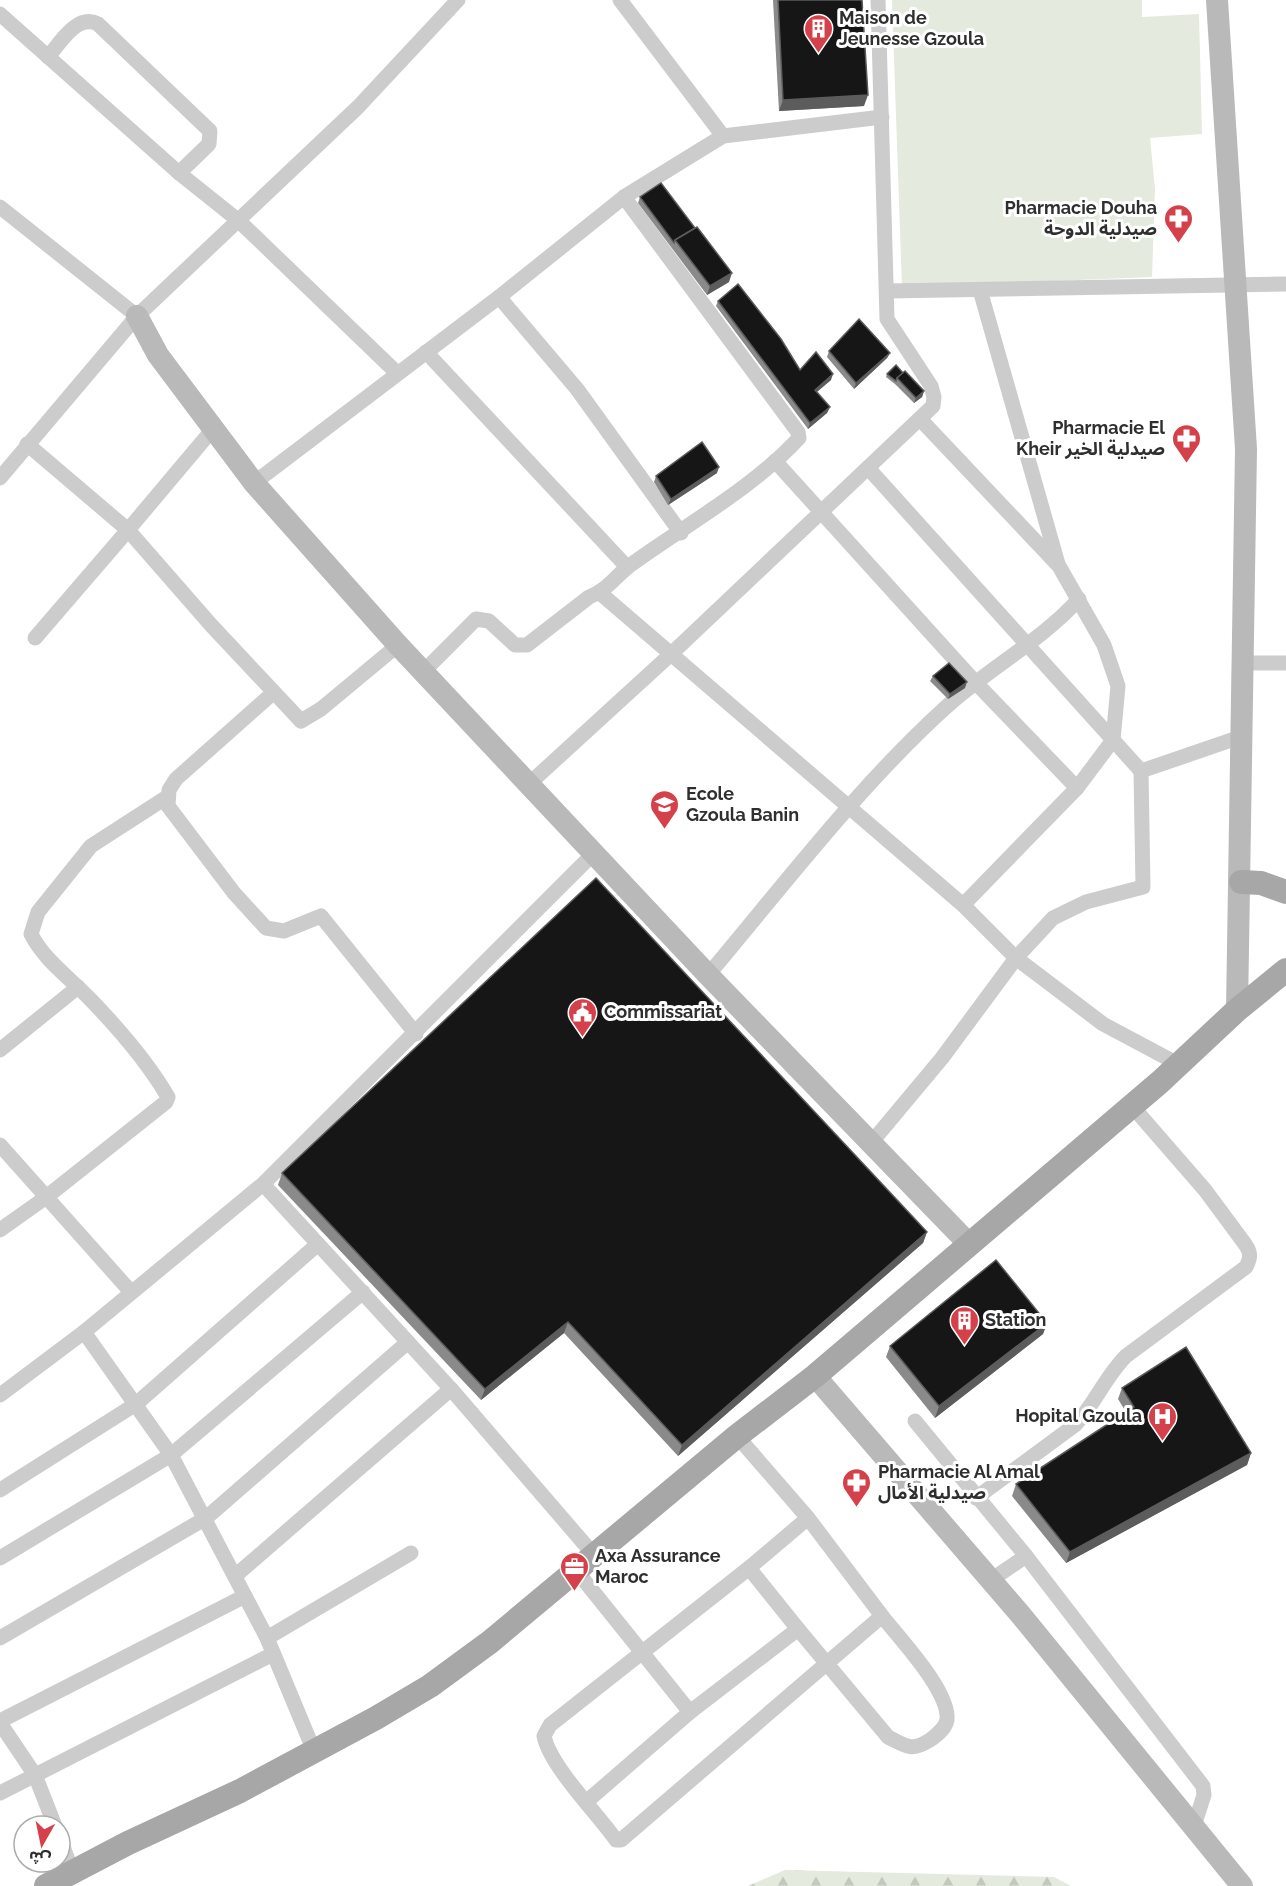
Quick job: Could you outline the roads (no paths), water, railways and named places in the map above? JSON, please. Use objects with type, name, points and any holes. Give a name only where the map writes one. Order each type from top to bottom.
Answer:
[{"type":"main road","points":[[1217,0],[1246,449],[1241,882],[1237,1010]]},
{"type":"main road","points":[[137,316],[158,355],[254,483],[398,645],[708,975],[969,1244]]},
{"type":"main road","points":[[1241,882],[1261,883],[1286,892]]},
{"type":"main road","points":[[46,1886],[128,1843],[240,1791],[314,1751],[430,1686],[490,1642],[737,1436],[815,1376],[1180,1065],[1237,1010],[1286,970]]},
{"type":"main road","points":[[815,1376],[991,1580],[1242,1886]]},
{"type":"street","points":[[0,478],[137,316],[358,107],[458,0]]},
{"type":"street","points":[[620,0],[723,136]]},
{"type":"street","points":[[530,783],[869,469],[933,406],[932,386],[887,319],[878,0]]},
{"type":"street","points":[[0,14],[179,173],[239,221],[398,373]]},
{"type":"street","points":[[48,57],[76,25],[88,20],[98,24],[210,131],[209,144],[179,173]]},
{"type":"street","points":[[254,483],[499,297],[624,197],[723,136],[882,117]]},
{"type":"street","points":[[423,672],[476,619],[486,619],[510,642],[523,646],[589,597],[600,593],[627,567],[681,532],[775,461],[798,440],[798,432],[624,197]]},
{"type":"street","points":[[0,207],[137,316]]},
{"type":"street","points":[[888,291],[1237,287],[1286,284]]},
{"type":"street","points":[[980,290],[1059,566]]},
{"type":"street","points":[[499,297],[577,389],[681,532]]},
{"type":"street","points":[[426,352],[627,567]]},
{"type":"street","points":[[920,419],[1059,566],[1104,645],[1115,671],[1118,697],[1113,740],[1077,788],[963,905]]},
{"type":"street","points":[[35,638],[213,429]]},
{"type":"street","points":[[27,444],[128,530],[298,720],[304,721],[398,645]]},
{"type":"street","points":[[775,461],[976,683],[1077,788]]},
{"type":"street","points":[[869,469],[1141,771],[1143,887],[1071,908],[1053,918],[1016,958],[942,1058],[871,1143]]},
{"type":"street","points":[[600,593],[963,905],[1016,958],[1103,1024],[1180,1065]]},
{"type":"street","points":[[708,975],[849,807],[945,708],[1027,645],[1079,599]]},
{"type":"street","points":[[1244,663],[1286,663]]},
{"type":"street","points":[[0,1230],[45,1198],[166,1102],[168,1097],[153,1072],[78,987],[39,950],[31,934],[38,912],[91,846],[167,797],[176,779],[273,693]]},
{"type":"street","points":[[1141,771],[1243,736]]},
{"type":"street","points":[[167,797],[172,815],[234,893],[266,928],[284,931],[321,916],[416,1034]]},
{"type":"street","points":[[0,1395],[84,1332],[263,1184],[416,1034],[593,854]]},
{"type":"street","points":[[0,1050],[78,987]]},
{"type":"street","points":[[976,1498],[1075,1425],[1087,1412],[1111,1371],[1126,1356],[1246,1267],[1250,1260],[1250,1252],[1245,1244],[1205,1190],[1132,1106]]},
{"type":"street","points":[[0,1145],[131,1292]]},
{"type":"street","points":[[263,1184],[451,1389],[585,1562],[642,1652],[690,1712]]},
{"type":"street","points":[[0,1490],[136,1404],[318,1244]]},
{"type":"street","points":[[0,1558],[171,1455],[363,1292]]},
{"type":"street","points":[[84,1332],[171,1455],[206,1518],[267,1638],[314,1751]]},
{"type":"street","points":[[0,1638],[206,1518],[408,1342]]},
{"type":"street","points":[[235,1576],[451,1389]]},
{"type":"street","points":[[915,1421],[1026,1556],[1203,1786],[1204,1795],[1194,1826]]},
{"type":"street","points":[[737,1436],[808,1518],[938,1690],[946,1706],[947,1721],[939,1733],[918,1748],[907,1747],[888,1737],[825,1664],[749,1568]]},
{"type":"street","points":[[808,1518],[749,1568],[545,1730],[544,1736],[549,1750],[586,1802],[616,1840],[623,1839],[882,1616]]},
{"type":"street","points":[[267,1638],[411,1552]]},
{"type":"street","points":[[991,1580],[1026,1556]]},
{"type":"street","points":[[50,1814],[35,1775],[0,1722],[245,1596]]},
{"type":"street","points":[[586,1802],[690,1712],[798,1629]]},
{"type":"street","points":[[0,1793],[273,1654]]},
{"type":"place","name":"Maison de Jeunesse Gzoula","points":[[818,54]]},
{"type":"place","name":"Pharmacie Douha صيدلية الدوحة","points":[[1178,244]]},
{"type":"place","name":"Pharmacie El Kheir صيدلية الخير","points":[[1186,464]]},
{"type":"place","name":"Ecole Gzoula Banin","points":[[665,830]]},
{"type":"place","name":"Commissariat","points":[[583,1038]]},
{"type":"place","name":"Station","points":[[964,1346]]},
{"type":"place","name":"Hopital Gzoula","points":[[1163,1442]]},
{"type":"place","name":"Pharmacie Al Amal صيدلية الأمال","points":[[857,1508]]},
{"type":"place","name":"Axa Assurance Maroc","points":[[574,1592]]}]
